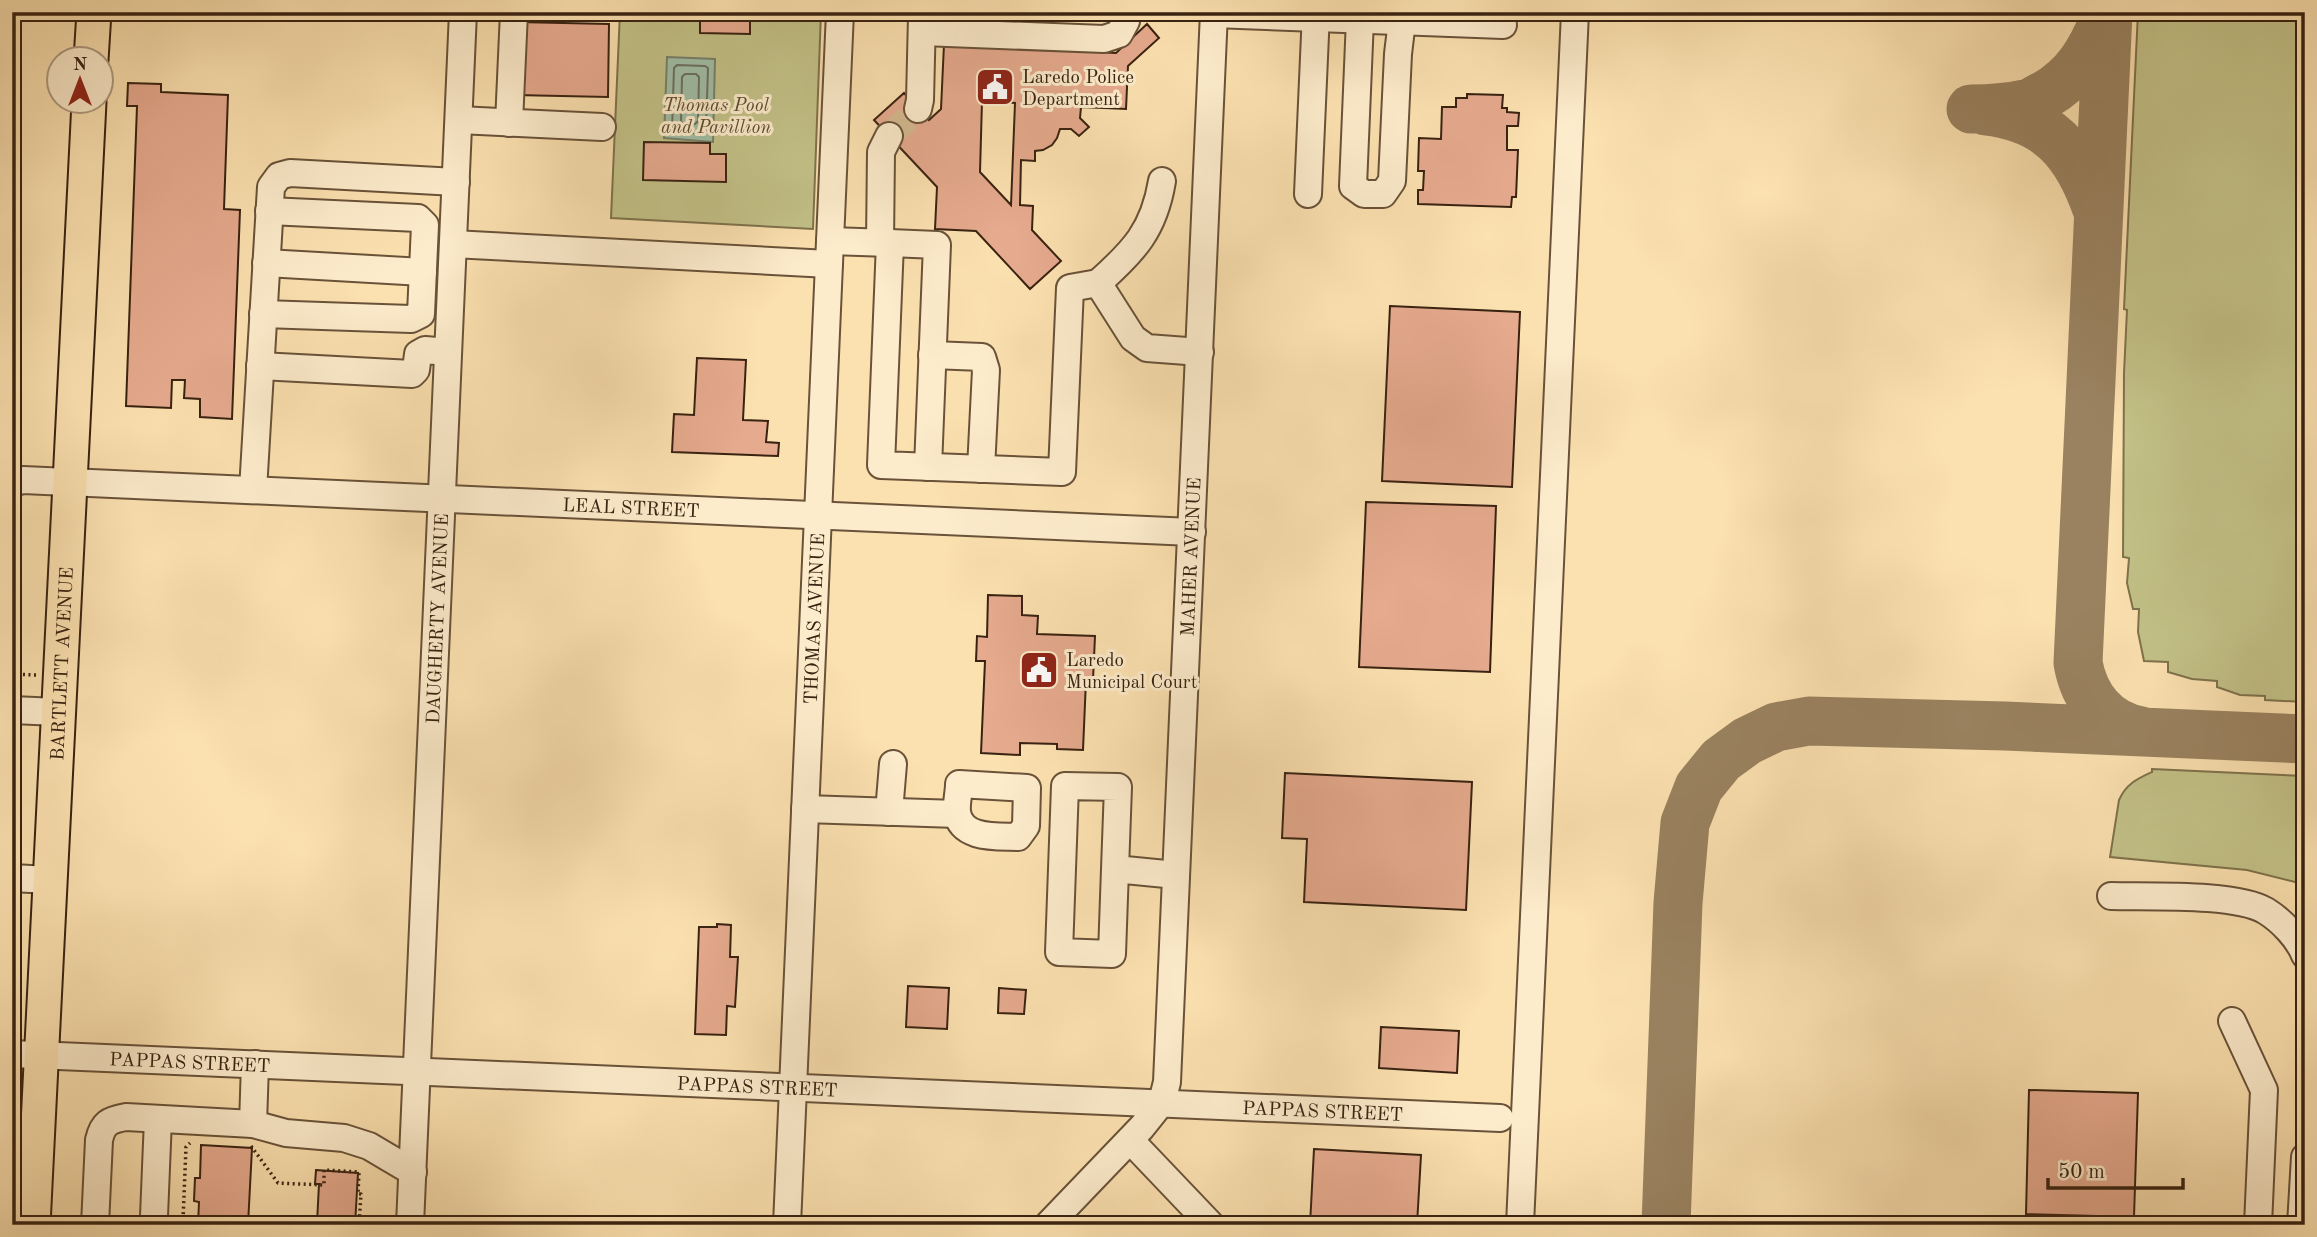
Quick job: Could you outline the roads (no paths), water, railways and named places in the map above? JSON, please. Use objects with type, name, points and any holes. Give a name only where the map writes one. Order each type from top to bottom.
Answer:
[{"type":"main road","points":[[91,16],[91,46]]},
{"type":"main road","name":"BARTLETT AVENUE","points":[[33,1225],[26,1054],[50,880],[88,116]]},
{"type":"street","name":"DAUGHERTY AVENUE","points":[[410,1225],[463,12]]},
{"type":"street","points":[[509,122],[514,12]]},
{"type":"street","name":"THOMAS AVENUE","points":[[787,1225],[840,12]]},
{"type":"street","points":[[918,109],[924,22],[1104,39],[1119,34],[1126,21],[1121,12]]},
{"type":"street","points":[[1520,1225],[1575,12]]},
{"type":"street","points":[[1214,13],[1499,21]]},
{"type":"street","name":"MAHER AVENUE","points":[[1162,1102],[1167,1082],[1214,13]]},
{"type":"street","points":[[1308,194],[1316,15]]},
{"type":"street","points":[[1360,19],[1353,186],[1364,194],[1383,194],[1392,181],[1398,54],[1403,17]]},
{"type":"street","points":[[458,120],[602,127]]},
{"type":"street","points":[[889,136],[881,152],[885,243],[881,465],[1062,472],[1070,288],[1098,283],[1125,259],[1158,207],[1162,181]]},
{"type":"street","points":[[253,490],[271,187],[279,176],[290,173],[456,182]]},
{"type":"street","points":[[263,313],[411,319],[422,314],[425,225],[418,218],[269,211]]},
{"type":"street","points":[[453,244],[830,253],[885,243],[937,246],[928,467]]},
{"type":"street","points":[[266,263],[423,272]]},
{"type":"street","points":[[1098,283],[1133,338],[1147,348],[1200,352]]},
{"type":"street","points":[[260,366],[412,374],[416,370],[418,354],[425,350],[448,352]]},
{"type":"street","points":[[932,355],[982,358],[986,370],[981,469]]},
{"type":"street","name":"LEAL STREET","points":[[12,483],[23,480],[1192,532]]},
{"type":"street","points":[[12,710],[58,712]]},
{"type":"street","points":[[889,813],[893,764]]},
{"type":"street","points":[[1065,786],[1118,787],[1115,869],[1112,954],[1059,952],[1065,786]]},
{"type":"street","points":[[805,809],[957,814]]},
{"type":"street","points":[[1115,869],[1176,874]]},
{"type":"street","points":[[12,878],[50,880]]},
{"type":"street","points":[[2111,896],[2219,900],[2248,904],[2266,911],[2284,926],[2305,955]]},
{"type":"street","points":[[2232,1021],[2264,1090],[2258,1225]]},
{"type":"street","name":"PAPPAS STREET","points":[[26,1054],[1500,1118]]},
{"type":"street","points":[[246,1135],[255,1064]]},
{"type":"street","points":[[1048,1225],[1130,1140],[1162,1102]]},
{"type":"street","points":[[94,1225],[99,1140],[102,1127],[110,1120],[118,1118],[158,1119],[246,1135],[286,1133],[344,1138],[369,1146],[413,1172]]},
{"type":"street","points":[[153,1221],[158,1119]]},
{"type":"street","points":[[1130,1140],[1211,1225]]},
{"type":"street","points":[[2301,1225],[2305,1157]]},
{"type":"water","points":[[667,57],[715,59],[713,142],[664,138]]},
{"type":"tunnel","points":[[889,136],[918,109]]},
{"type":"place","name":"Laredo Police Department","points":[[995,87]]},
{"type":"place","name":"Laredo Municipal Court","points":[[1039,670]]},
{"type":"park label","name":"Thomas Pool and Pavillion","points":[[716,115]]}]
